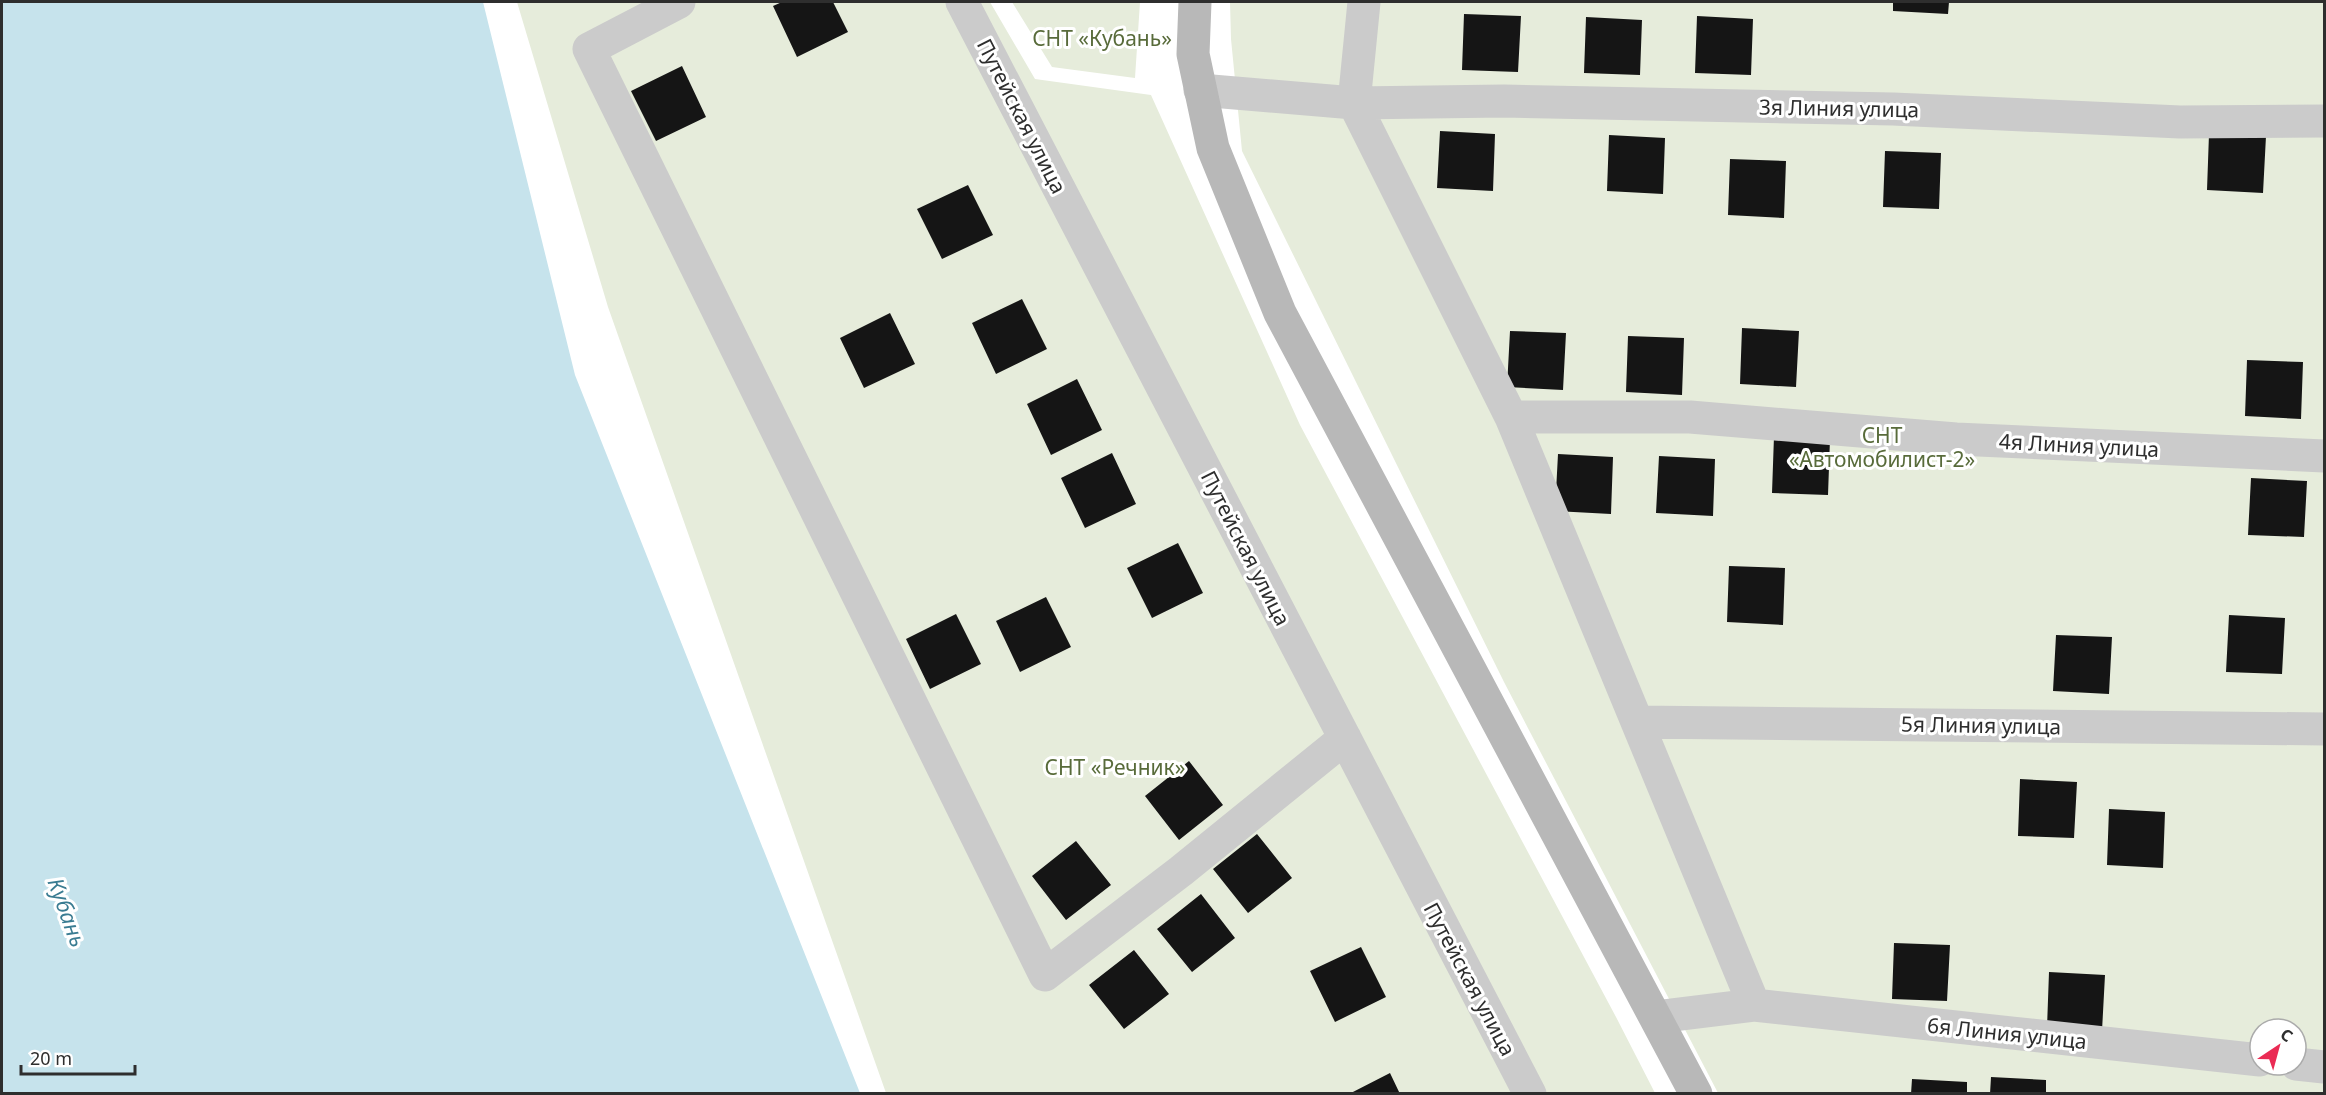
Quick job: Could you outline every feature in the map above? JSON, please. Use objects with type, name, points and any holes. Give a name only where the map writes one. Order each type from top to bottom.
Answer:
[{"type":"street","points":[[679,2],[589,49],[1045,975],[1181,871],[1345,738]]},
{"type":"street","name":"Путейская улица","points":[[963,2],[1345,738],[1524,1091]]},
{"type":"street","points":[[1195,2],[1193,54],[1212,148],[1280,313],[1696,1094]]},
{"type":"street","points":[[1364,2],[1354,103],[1511,417],[1754,1005]]},
{"type":"street","name":"3я Линия улица","points":[[1200,90],[1354,103],[1503,101],[1893,109],[2180,122],[2325,121]]},
{"type":"street","name":"4я Линия улица","points":[[1511,417],[1690,417],[1956,439],[2325,456]]},
{"type":"street","name":"5я Линия улица","points":[[1637,722],[2325,729]]},
{"type":"street","name":"6я Линия улица","points":[[1656,1017],[1754,1005],[2248,1059]]},
{"type":"street","points":[[2308,1065],[2325,1067]]},
{"type":"green space","name":"СНТ «Речник»","points":[[517,2],[990,2],[1035,79],[1151,95],[1300,425],[1655,1093],[886,1093],[608,307]]},
{"type":"green space","name":"СНТ «Кубань»","points":[[1012,2],[1140,2],[1135,78],[1052,67]]},
{"type":"green space","name":"СНТ «Автомобилист-2»","points":[[1230,2],[2324,2],[2324,1093],[1718,1093],[1504,682],[1242,151],[1231,39]]},
{"type":"water","name":"Кубань","points":[[2,2],[483,2],[575,375],[860,1093],[2,1093]]},
{"type":"building","points":[[782,2],[833,2],[848,32],[797,57],[773,6]]},
{"type":"building","points":[[1893,2],[1949,2],[1948,14],[1893,11]]},
{"type":"building","points":[[1464,14],[1521,16],[1518,72],[1462,70]]},
{"type":"building","points":[[1697,16],[1753,19],[1751,75],[1695,73]]},
{"type":"building","points":[[1586,17],[1642,20],[1640,75],[1584,73]]},
{"type":"building","points":[[682,66],[706,117],[656,141],[631,91]]},
{"type":"building","points":[[1440,131],[1495,134],[1493,191],[1437,188]]},
{"type":"building","points":[[2209,134],[2266,136],[2263,193],[2207,190]]},
{"type":"building","points":[[1609,135],[1665,138],[1663,194],[1607,191]]},
{"type":"building","points":[[1885,151],[1941,153],[1939,209],[1883,207]]},
{"type":"building","points":[[1730,159],[1786,161],[1784,218],[1728,215]]},
{"type":"building","points":[[968,185],[993,235],[942,259],[917,209]]},
{"type":"building","points":[[1022,299],[1047,349],[996,374],[972,323]]},
{"type":"building","points":[[890,313],[915,364],[864,388],[840,338]]},
{"type":"building","points":[[1742,328],[1799,331],[1796,387],[1740,384]]},
{"type":"building","points":[[1510,331],[1566,333],[1563,390],[1507,387]]},
{"type":"building","points":[[1628,336],[1684,338],[1682,395],[1626,392]]},
{"type":"building","points":[[2247,360],[2303,362],[2301,419],[2245,416]]},
{"type":"building","points":[[1077,379],[1102,430],[1051,455],[1027,404]]},
{"type":"building","points":[[1774,436],[1830,439],[1828,495],[1772,493]]},
{"type":"building","points":[[1112,453],[1136,504],[1085,528],[1061,478]]},
{"type":"building","points":[[1558,454],[1613,457],[1611,514],[1555,511]]},
{"type":"building","points":[[1659,456],[1715,459],[1713,516],[1656,513]]},
{"type":"building","points":[[2251,478],[2307,481],[2304,537],[2248,535]]},
{"type":"building","points":[[1178,543],[1203,593],[1152,618],[1127,568]]},
{"type":"building","points":[[1729,566],[1785,568],[1783,625],[1727,622]]},
{"type":"building","points":[[1046,597],[1071,647],[1020,672],[996,621]]},
{"type":"building","points":[[956,614],[981,664],[930,689],[906,639]]},
{"type":"building","points":[[2229,615],[2285,618],[2282,674],[2226,672]]},
{"type":"building","points":[[2056,635],[2112,637],[2109,694],[2053,691]]},
{"type":"building","points":[[1189,761],[1223,805],[1179,840],[1145,796]]},
{"type":"building","points":[[2020,779],[2077,782],[2074,838],[2018,836]]},
{"type":"building","points":[[2109,809],[2165,812],[2163,868],[2107,865]]},
{"type":"building","points":[[1257,834],[1292,878],[1248,913],[1213,869]]},
{"type":"building","points":[[1076,841],[1111,885],[1066,920],[1032,876]]},
{"type":"building","points":[[1201,894],[1235,938],[1192,972],[1157,929]]},
{"type":"building","points":[[1894,943],[1950,945],[1947,1001],[1892,999]]},
{"type":"building","points":[[1361,947],[1386,997],[1335,1022],[1310,971]]},
{"type":"building","points":[[1134,950],[1169,994],[1124,1029],[1089,985]]},
{"type":"building","points":[[2049,972],[2105,975],[2102,1031],[2047,1028]]},
{"type":"building","points":[[1390,1073],[1400,1094],[1349,1094]]},
{"type":"building","points":[[1991,1077],[2046,1080],[2046,1094],[1990,1094]]},
{"type":"building","points":[[1912,1079],[1967,1082],[1967,1094],[1911,1094]]}]
